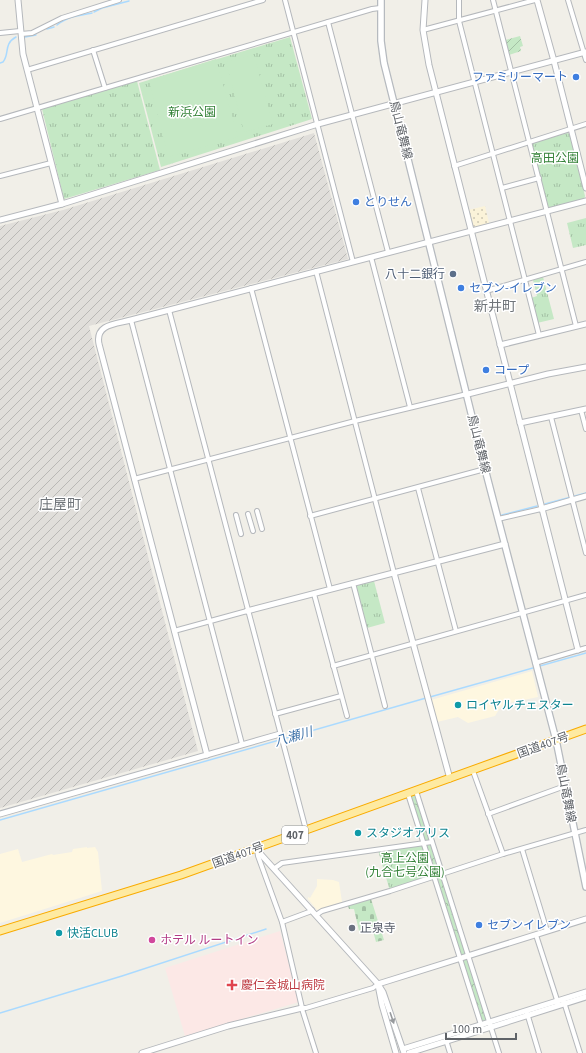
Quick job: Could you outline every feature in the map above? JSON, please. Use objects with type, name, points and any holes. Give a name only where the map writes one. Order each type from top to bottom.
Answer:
[{"type":"highway","name":"国道407号","points":[[0,931],[181,875],[586,729]]},
{"type":"main road","name":"鳥山竜舞線","points":[[381,0],[380,41],[384,63],[428,242],[468,394],[485,469],[556,740],[586,887]]},
{"type":"street","points":[[18,0],[23,54],[62,204]]},
{"type":"street","points":[[0,33],[32,33],[62,18],[119,0]]},
{"type":"street","points":[[27,70],[262,0]]},
{"type":"street","points":[[285,0],[353,262]]},
{"type":"street","points":[[425,0],[423,30],[427,56],[578,650]]},
{"type":"street","points":[[459,0],[459,21],[539,335]]},
{"type":"street","points":[[493,0],[576,326]]},
{"type":"street","points":[[423,30],[536,0],[554,61],[586,188]]},
{"type":"street","points":[[568,0],[585,52],[586,60]]},
{"type":"street","points":[[0,119],[372,9],[380,8]]},
{"type":"street","points":[[328,22],[351,115],[388,252]]},
{"type":"street","points":[[93,50],[104,88]]},
{"type":"street","points":[[0,220],[62,204],[318,124],[585,52]]},
{"type":"street","points":[[454,166],[586,124]]},
{"type":"street","points":[[0,176],[51,163]]},
{"type":"street","points":[[502,188],[539,178]]},
{"type":"street","points":[[207,755],[97,337],[101,330],[105,327],[251,288],[586,201]]},
{"type":"street","points":[[371,257],[410,407]]},
{"type":"street","points":[[486,290],[586,262]]},
{"type":"street","points":[[316,271],[394,573],[450,778]]},
{"type":"street","points":[[251,288],[330,590]]},
{"type":"street","points":[[169,310],[306,831]]},
{"type":"street","points":[[131,320],[242,744]]},
{"type":"street","points":[[500,345],[586,324]]},
{"type":"street","points":[[134,479],[410,407],[548,374],[586,367]]},
{"type":"street","points":[[520,423],[583,409],[586,429]]},
{"type":"street","points":[[551,417],[586,553]]},
{"type":"street","points":[[310,516],[485,469]]},
{"type":"street","points":[[418,488],[456,632]]},
{"type":"street","points":[[498,519],[586,496]]},
{"type":"street","points":[[257,511],[262,529]]},
{"type":"street","points":[[248,514],[252,531]]},
{"type":"street","points":[[236,515],[241,534]]},
{"type":"street","points":[[174,631],[505,544]]},
{"type":"street","points":[[353,583],[386,706]]},
{"type":"street","points":[[314,594],[347,716]]},
{"type":"street","points":[[333,666],[586,595]]},
{"type":"street","points":[[536,665],[586,648]]},
{"type":"street","points":[[275,714],[341,696]]},
{"type":"street","points":[[0,814],[242,744],[281,737]]},
{"type":"street","points":[[473,771],[503,854]]},
{"type":"street","points":[[488,814],[565,786]]},
{"type":"street","points":[[416,791],[499,1053]]},
{"type":"street","points":[[408,794],[482,1030]]},
{"type":"street","points":[[316,915],[322,911],[390,891],[503,854],[574,832],[586,830]]},
{"type":"street","points":[[263,870],[267,866],[274,867],[282,863],[432,842]]},
{"type":"street","points":[[256,848],[378,984],[383,992],[403,1050]]},
{"type":"street","points":[[256,848],[282,922],[302,1008],[316,1053]]},
{"type":"street","points":[[522,849],[547,931]]},
{"type":"street","points":[[282,922],[312,910]]},
{"type":"street","points":[[142,1053],[228,1026],[306,1008],[371,989],[378,984],[586,919]]},
{"type":"street","points":[[536,934],[580,1053]]},
{"type":"street","points":[[378,984],[382,1005],[395,1051],[491,1028],[527,1013],[586,992]]},
{"type":"street","points":[[561,1002],[586,998]]},
{"type":"street","points":[[409,1053],[489,1021],[527,1013]]},
{"type":"street","points":[[527,1013],[539,1053]]},
{"type":"street","points":[[445,1038],[450,1053]]},
{"type":"shaded area","points":[[314,133],[348,259],[89,326],[198,751],[0,808],[0,226],[63,210]]},
{"type":"shaded area","points":[[532,671],[538,697],[505,704],[500,708],[495,716],[468,723],[458,717],[437,722],[431,700]]},
{"type":"shaded area","points":[[95,847],[98,852],[102,891],[0,923],[0,854],[18,849],[22,862],[52,854],[72,852],[73,849]]},
{"type":"shaded area","points":[[317,879],[339,882],[342,902],[317,910],[308,897],[310,898],[317,886]]},
{"type":"shaded area","name":"慶仁会城山病院","points":[[280,931],[299,1002],[185,1036],[165,968]]},
{"type":"green space","points":[[520,36],[523,46],[520,47],[521,51],[509,55],[505,40]]},
{"type":"green space","name":"新浜公園","points":[[290,37],[312,119],[161,167],[139,83]]},
{"type":"green space","points":[[254,55],[273,124],[244,132],[226,62]]},
{"type":"green space","points":[[216,59],[238,137],[168,157],[149,80]]},
{"type":"green space","points":[[137,81],[160,170],[64,199],[42,109]]},
{"type":"green space","name":"高田公園","points":[[567,133],[570,134],[585,196],[584,199],[550,208],[548,206],[532,145],[533,143]]},
{"type":"green space","points":[[586,218],[586,245],[573,248],[567,223]]},
{"type":"green space","points":[[543,277],[554,319],[537,323],[531,298],[537,296],[533,280]]},
{"type":"green space","points":[[374,581],[385,623],[367,628],[356,586]]},
{"type":"green space","points":[[416,791],[489,1021],[481,1024],[408,794]]},
{"type":"green space","name":"高上公園 (九合七号公園)","points":[[424,843],[434,876],[390,891],[378,850]]},
{"type":"green space","points":[[371,899],[384,940],[376,942],[373,931],[359,931],[354,909],[349,909],[348,906]]},
{"type":"sand","points":[[485,206],[489,223],[475,227],[473,226],[468,210]]},
{"type":"waterway","points":[[94,12],[102,8],[129,1]]},
{"type":"waterway","points":[[57,25],[69,18],[92,13]]},
{"type":"waterway","points":[[47,29],[54,27]]},
{"type":"waterway","points":[[25,37],[36,35]]},
{"type":"waterway","points":[[0,63],[5,59],[9,43],[16,37]]},
{"type":"waterway","points":[[545,504],[586,493]]},
{"type":"waterway","points":[[502,515],[537,506]]},
{"type":"waterway","name":"八瀬川","points":[[430,697],[586,653]]},
{"type":"waterway","name":"八瀬川","points":[[0,820],[426,698]]},
{"type":"waterway","points":[[0,1013],[122,976],[266,929]]},
{"type":"place","name":"ファミリーマート","points":[[576,77]]},
{"type":"place","name":"とりせん","points":[[356,202]]},
{"type":"place","name":"八十二銀行","points":[[453,274]]},
{"type":"place","name":"セブン-イレブン","points":[[461,288]]},
{"type":"place","name":"コープ","points":[[486,370]]},
{"type":"place","name":"ロイヤルチェスター","points":[[458,705]]},
{"type":"place","name":"スタジオアリス","points":[[358,833]]},
{"type":"place","name":"セブンイレブン","points":[[479,925]]},
{"type":"place","name":"正泉寺","points":[[352,928]]},
{"type":"place","name":"快活CLUB","points":[[59,933]]},
{"type":"place","name":"ホテル ルートイン","points":[[152,940]]},
{"type":"place","name":"慶仁会城山病院","points":[[232,985]]},
{"type":"district","name":"新井町","points":[[495,306]]},
{"type":"district","name":"庄屋町","points":[[60,504]]}]
